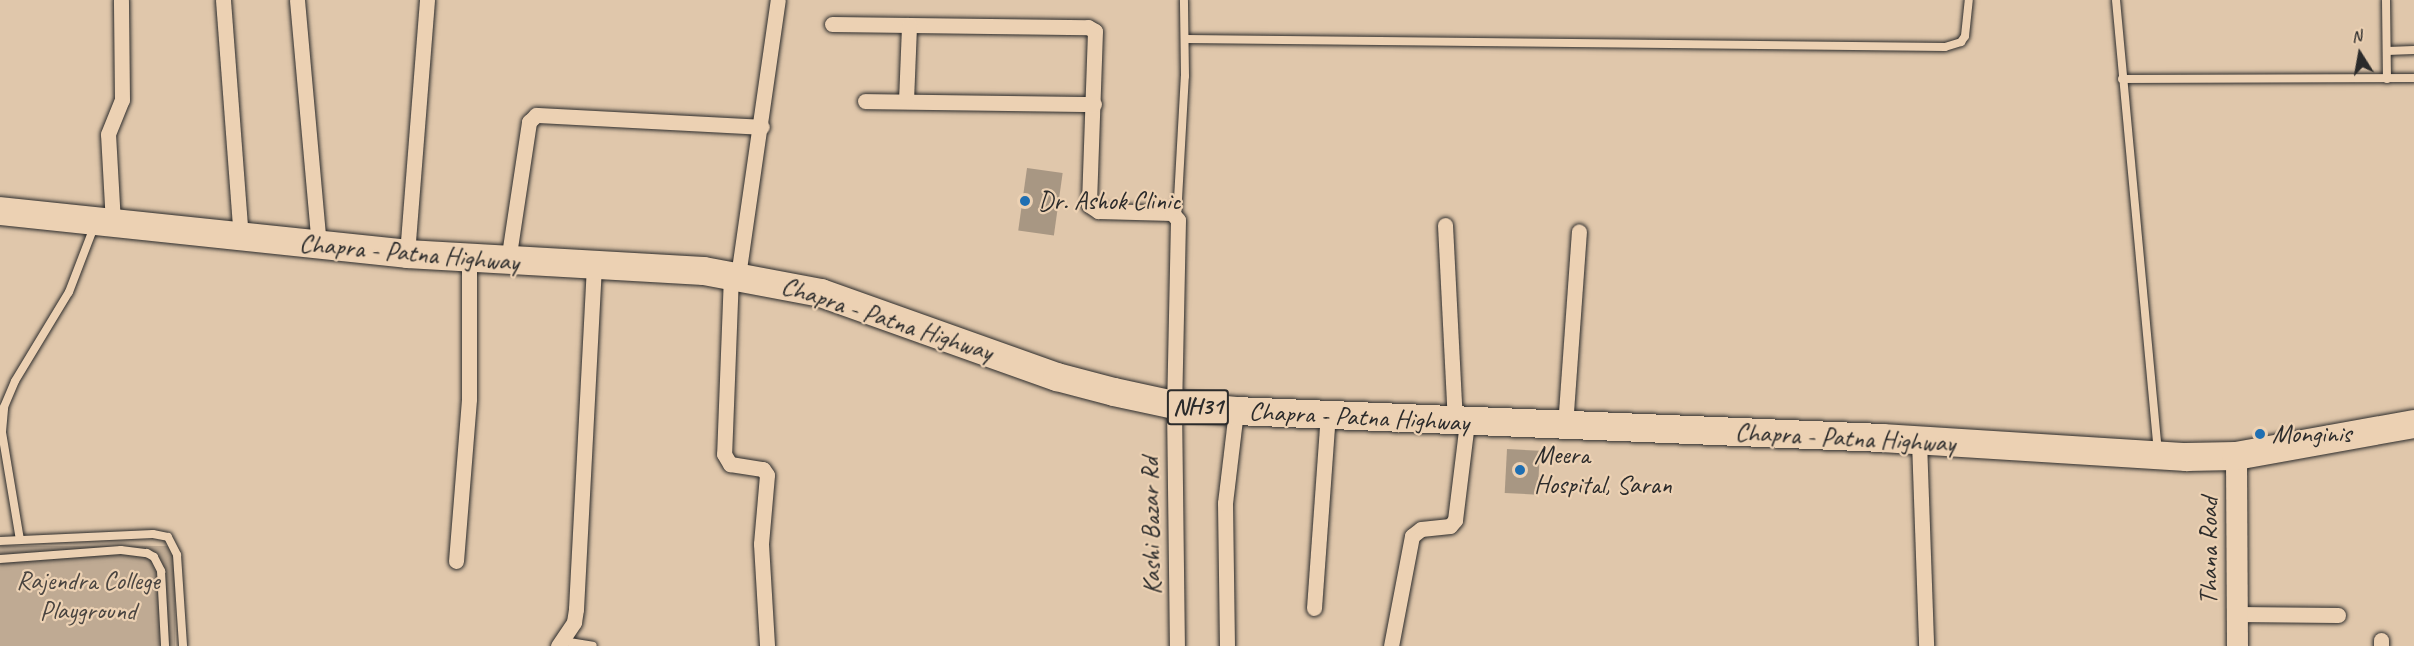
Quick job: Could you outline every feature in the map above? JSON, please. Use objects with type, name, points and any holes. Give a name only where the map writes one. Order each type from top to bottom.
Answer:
[{"type":"highway","name":"Chapra - Patna Highway","points":[[0,211],[319,247],[735,276],[821,292],[1056,377],[1174,405],[1236,411],[1919,441],[2159,456],[2236,456],[2414,424]]},
{"type":"street","points":[[104,222],[108,134],[122,100],[122,0]]},
{"type":"street","points":[[223,0],[241,237]]},
{"type":"street","points":[[297,0],[319,247]]},
{"type":"street","points":[[407,254],[427,0]]},
{"type":"street","points":[[767,646],[761,543],[767,475],[763,469],[730,464],[724,454],[735,276],[762,127],[778,0]]},
{"type":"street","points":[[832,24],[1091,28],[1096,37],[1089,205],[1098,211],[1167,212],[1177,217]]},
{"type":"street","points":[[906,101],[909,25]]},
{"type":"street","points":[[865,101],[1094,104]]},
{"type":"street","points":[[508,261],[530,122],[536,115],[762,127]]},
{"type":"street","name":"Kashi Bazar Rd","points":[[1177,217],[1174,405],[1177,646]]},
{"type":"street","points":[[1391,646],[1412,536],[1421,529],[1450,526],[1455,520],[1461,422],[1445,225]]},
{"type":"street","points":[[1565,426],[1579,232]]},
{"type":"street","points":[[456,561],[468,411],[469,259]]},
{"type":"street","points":[[561,644],[574,622],[576,609],[594,265]]},
{"type":"street","points":[[1227,646],[1223,549],[1236,411]]},
{"type":"street","points":[[1314,608],[1328,415]]},
{"type":"street","points":[[1919,441],[1926,646]]},
{"type":"street","name":"Thana Road","points":[[2236,456],[2236,646]]},
{"type":"street","points":[[2236,614],[2338,615]]},
{"type":"lane","points":[[1177,217],[1186,39],[1184,0]]},
{"type":"lane","points":[[1186,39],[1945,47],[1961,42],[1965,36],[1969,0]]},
{"type":"lane","points":[[2116,0],[2121,79],[2159,456]]},
{"type":"lane","points":[[2386,0],[2387,79]]},
{"type":"lane","points":[[2387,51],[2414,50]]},
{"type":"lane","points":[[2121,79],[2414,78]]},
{"type":"lane","points":[[20,540],[2,432],[4,407],[15,381],[77,276],[104,222]]},
{"type":"lane","points":[[0,541],[153,534],[168,537],[177,555],[183,646]]},
{"type":"lane","points":[[0,559],[121,550],[147,553],[154,557],[161,571],[165,646]]},
{"type":"lane","points":[[561,644],[593,646]]},
{"type":"green space","name":"Rajendra College Playground","points":[[0,546],[175,546],[175,646],[0,646]]},
{"type":"building","points":[[1027,168],[1063,173],[1054,235],[1018,230]]},
{"type":"building","points":[[1507,449],[1540,451],[1538,495],[1505,493]]},
{"type":"place","name":"Dr. Ashok Clinic","points":[[1025,201]]},
{"type":"place","name":"Monginis","points":[[2260,434]]},
{"type":"place","name":"Meera Hospital, Saran","points":[[1520,470]]}]
